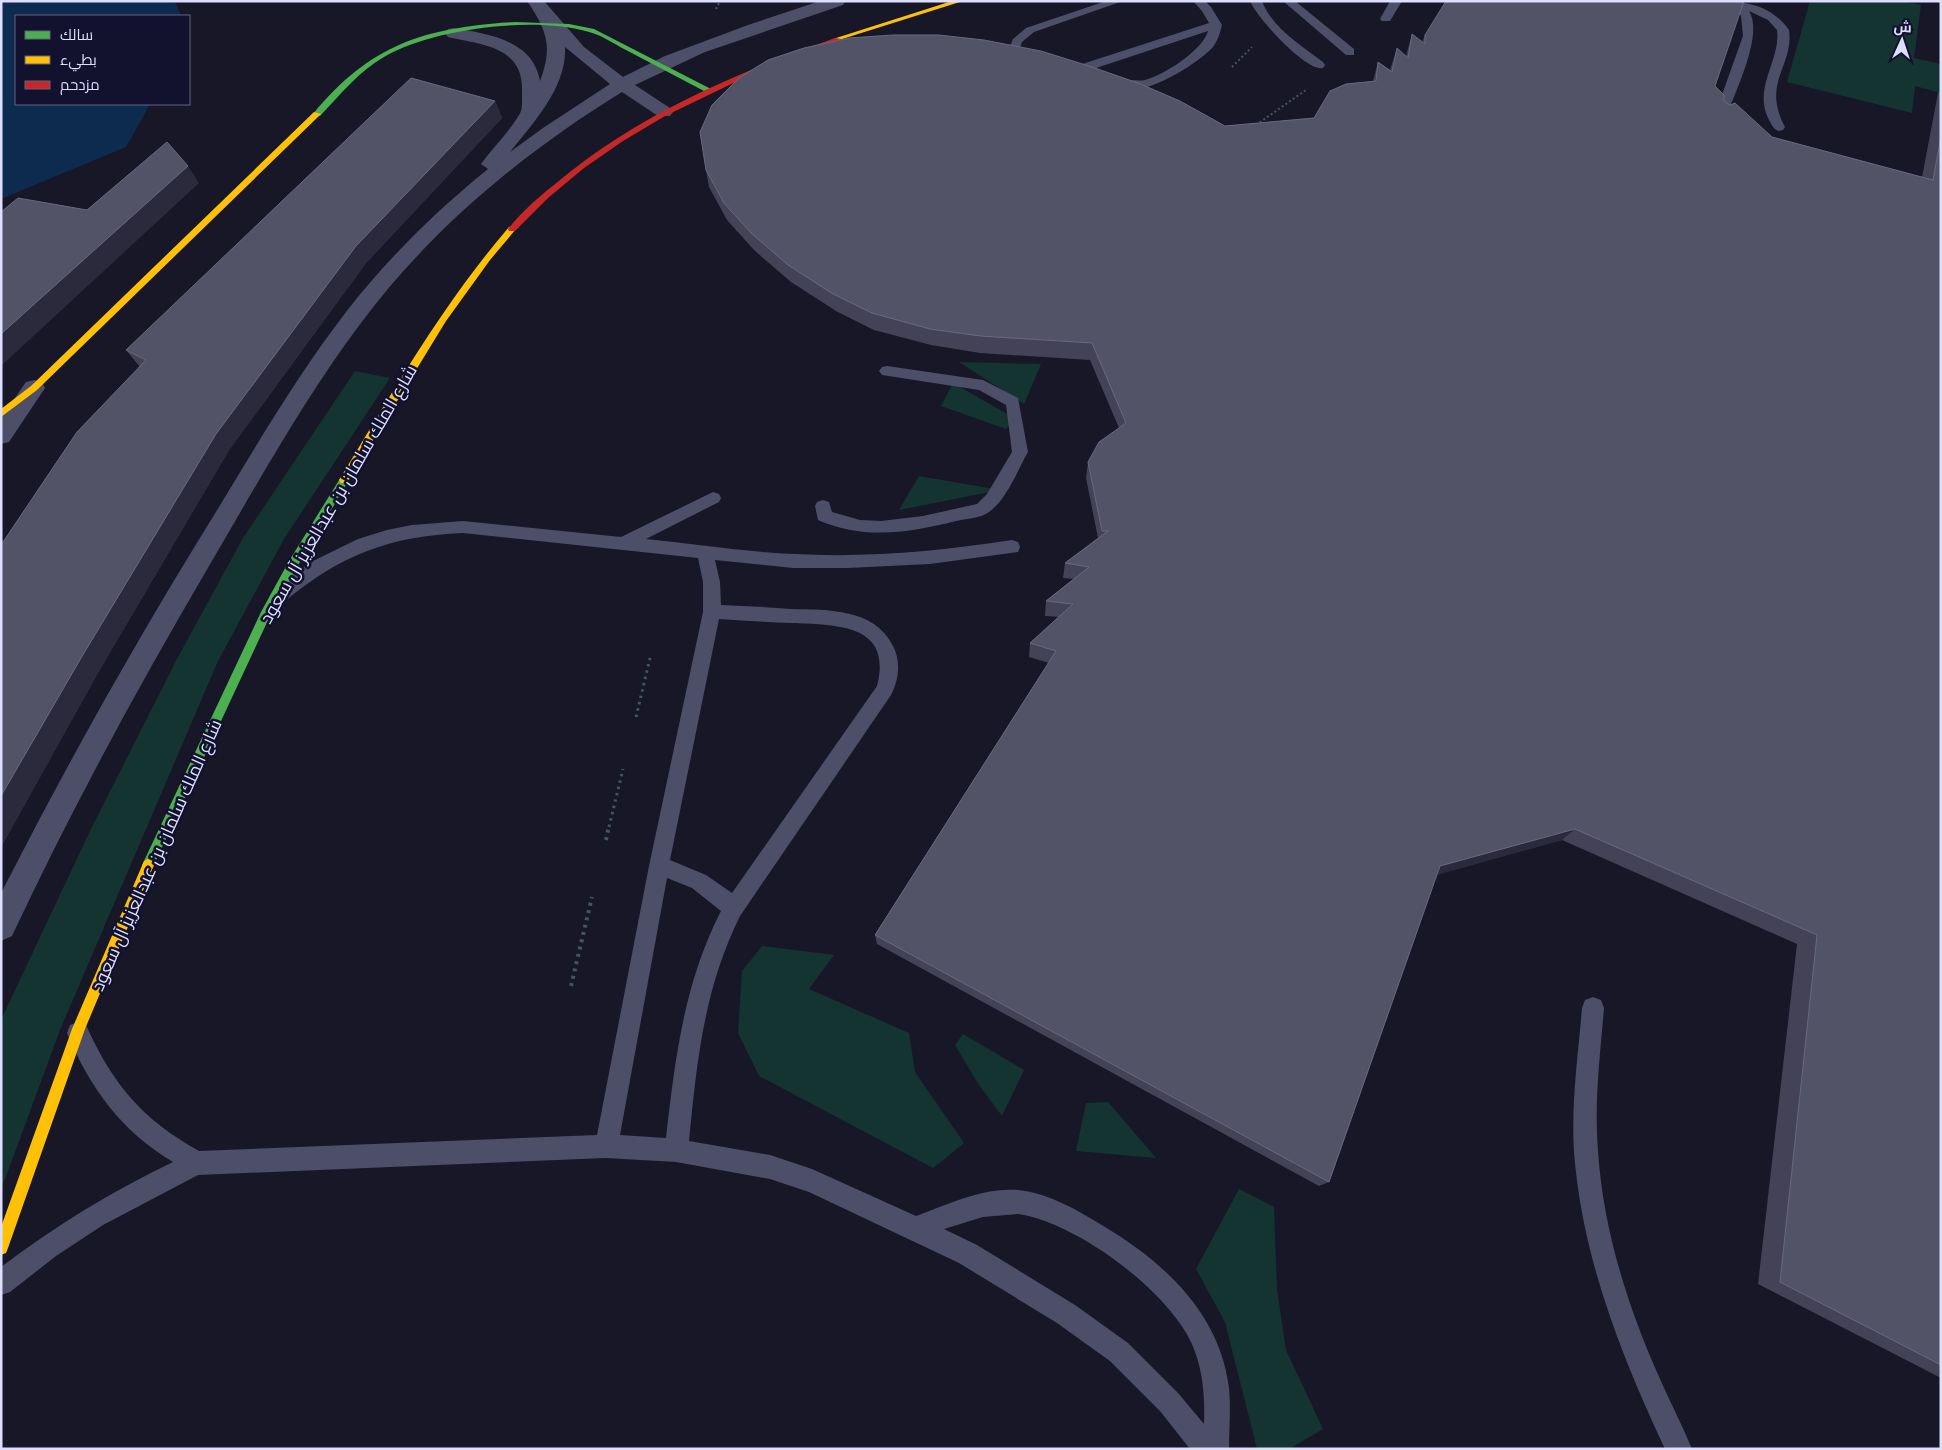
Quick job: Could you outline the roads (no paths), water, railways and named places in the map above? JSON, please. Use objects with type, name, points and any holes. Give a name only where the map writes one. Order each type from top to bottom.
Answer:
[{"type":"street","points":[[536,1],[550,24],[580,55],[664,112]]},
{"type":"street","points":[[1,926],[70,790],[234,500],[312,378],[361,307],[392,271],[470,194],[518,154],[622,85],[660,65],[735,36],[837,1]]},
{"type":"street","name":"شارع الملك سلمان بن عبدالعزيز آل سعود","points":[[1,1248],[78,1033],[131,901],[271,603],[387,407],[477,269],[515,224],[546,195],[615,143],[664,112],[707,89],[753,68],[824,42],[960,1]]},
{"type":"street","points":[[470,194],[540,96],[554,65],[555,45],[550,24]]},
{"type":"street","points":[[1,414],[34,388],[372,60],[403,44],[493,26],[574,25],[592,30],[707,89]]},
{"type":"street","points":[[454,33],[491,41],[516,54],[529,72],[530,112]]},
{"type":"street","points":[[1,436],[34,388]]},
{"type":"lane","points":[[997,52],[1017,55],[1017,41],[1030,30],[1118,1]]},
{"type":"lane","points":[[1106,81],[1136,86],[1162,79],[1207,46],[1212,40],[1216,25],[1207,10],[1198,1]]},
{"type":"lane","points":[[1256,1],[1262,14],[1270,24],[1319,64]]},
{"type":"lane","points":[[1288,1],[1350,52]]},
{"type":"lane","points":[[1386,18],[1396,1]]},
{"type":"lane","points":[[1725,1],[1764,13],[1774,19],[1784,30],[1784,40],[1768,95],[1768,107],[1778,127]]},
{"type":"lane","points":[[1720,117],[1749,36],[1747,16],[1740,5]]},
{"type":"lane","points":[[1074,71],[1216,25]]},
{"type":"lane","points":[[824,42],[871,42]]},
{"type":"lane","points":[[1060,67],[1092,76]]},
{"type":"lane","points":[[823,506],[824,516],[837,524],[869,529],[982,509],[993,498],[1020,452],[1013,402],[983,385],[887,372]]},
{"type":"lane","points":[[624,543],[713,498]]},
{"type":"lane","points":[[271,603],[293,583],[318,566],[372,540],[402,532],[433,527],[463,526],[793,561],[842,563],[952,556],[1012,547]]},
{"type":"lane","points":[[606,1146],[659,866],[712,612],[713,584],[711,571],[704,552]]},
{"type":"lane","points":[[676,1150],[691,1020],[702,978],[717,937],[733,909],[885,689],[890,675],[890,660],[885,646],[877,636],[853,621],[839,618],[712,612]]},
{"type":"lane","points":[[659,866],[700,880],[718,892],[733,909]]},
{"type":"lane","points":[[1593,1008],[1586,1094],[1586,1152],[1592,1207],[1619,1303],[1639,1358],[1679,1449]]},
{"type":"lane","points":[[78,1033],[91,1065],[110,1096],[134,1122],[164,1145],[197,1163]]},
{"type":"lane","points":[[1,1283],[37,1254],[91,1217],[145,1187],[197,1163],[606,1146],[676,1150],[770,1167],[812,1181],[916,1228],[1012,1280],[1066,1314],[1119,1352],[1169,1402],[1207,1449]]},
{"type":"lane","points":[[916,1228],[984,1203],[1024,1203],[1055,1212],[1118,1249],[1176,1297],[1191,1315],[1202,1336],[1215,1382],[1216,1449]]},
{"type":"water","points":[[1,1],[175,1],[181,15],[15,15],[15,105],[149,105],[126,147],[1,199]]}]
